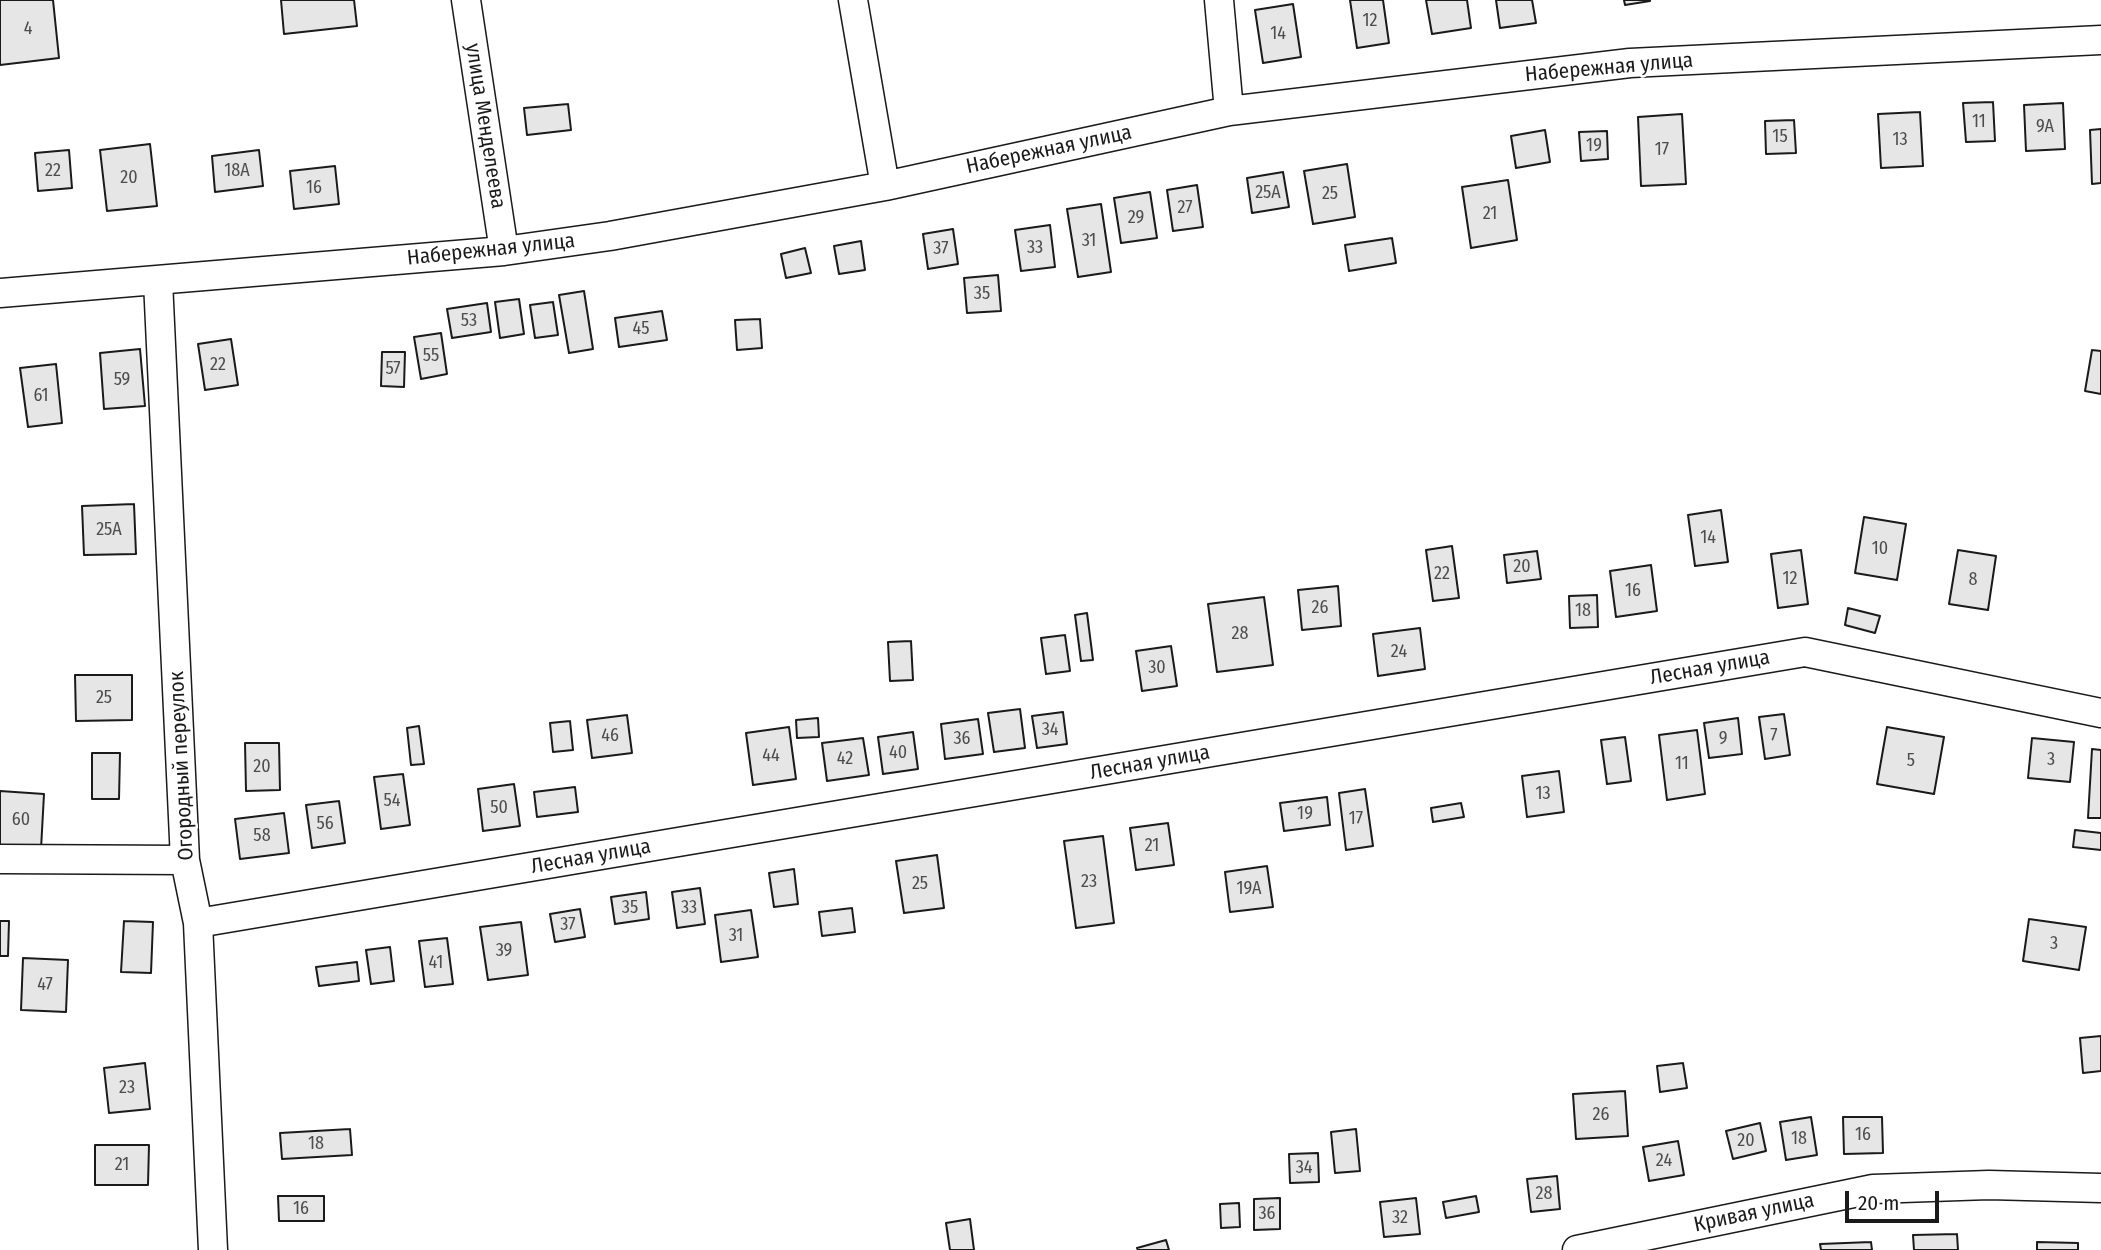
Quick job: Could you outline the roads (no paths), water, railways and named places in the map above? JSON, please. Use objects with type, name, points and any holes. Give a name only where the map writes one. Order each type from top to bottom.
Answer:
[{"type":"street","name":"улица Менделеева","points":[[466,0],[504,251]]},
{"type":"street","points":[[853,0],[884,186]]},
{"type":"street","points":[[1219,0],[1229,111]]},
{"type":"street","name":"Набережная улица","points":[[0,293],[504,251],[610,236],[884,186],[1229,111],[1630,63],[2101,40]]},
{"type":"street","name":"Огородный переулок","points":[[158,281],[185,860],[198,923],[213,1250]]},
{"type":"street","name":"Лесная улица","points":[[198,923],[1805,652],[2101,713]]},
{"type":"street","points":[[0,859],[185,860]]},
{"type":"street","name":"Кривая улица","points":[[1577,1250],[1873,1189],[1989,1185],[2101,1188]]}]
